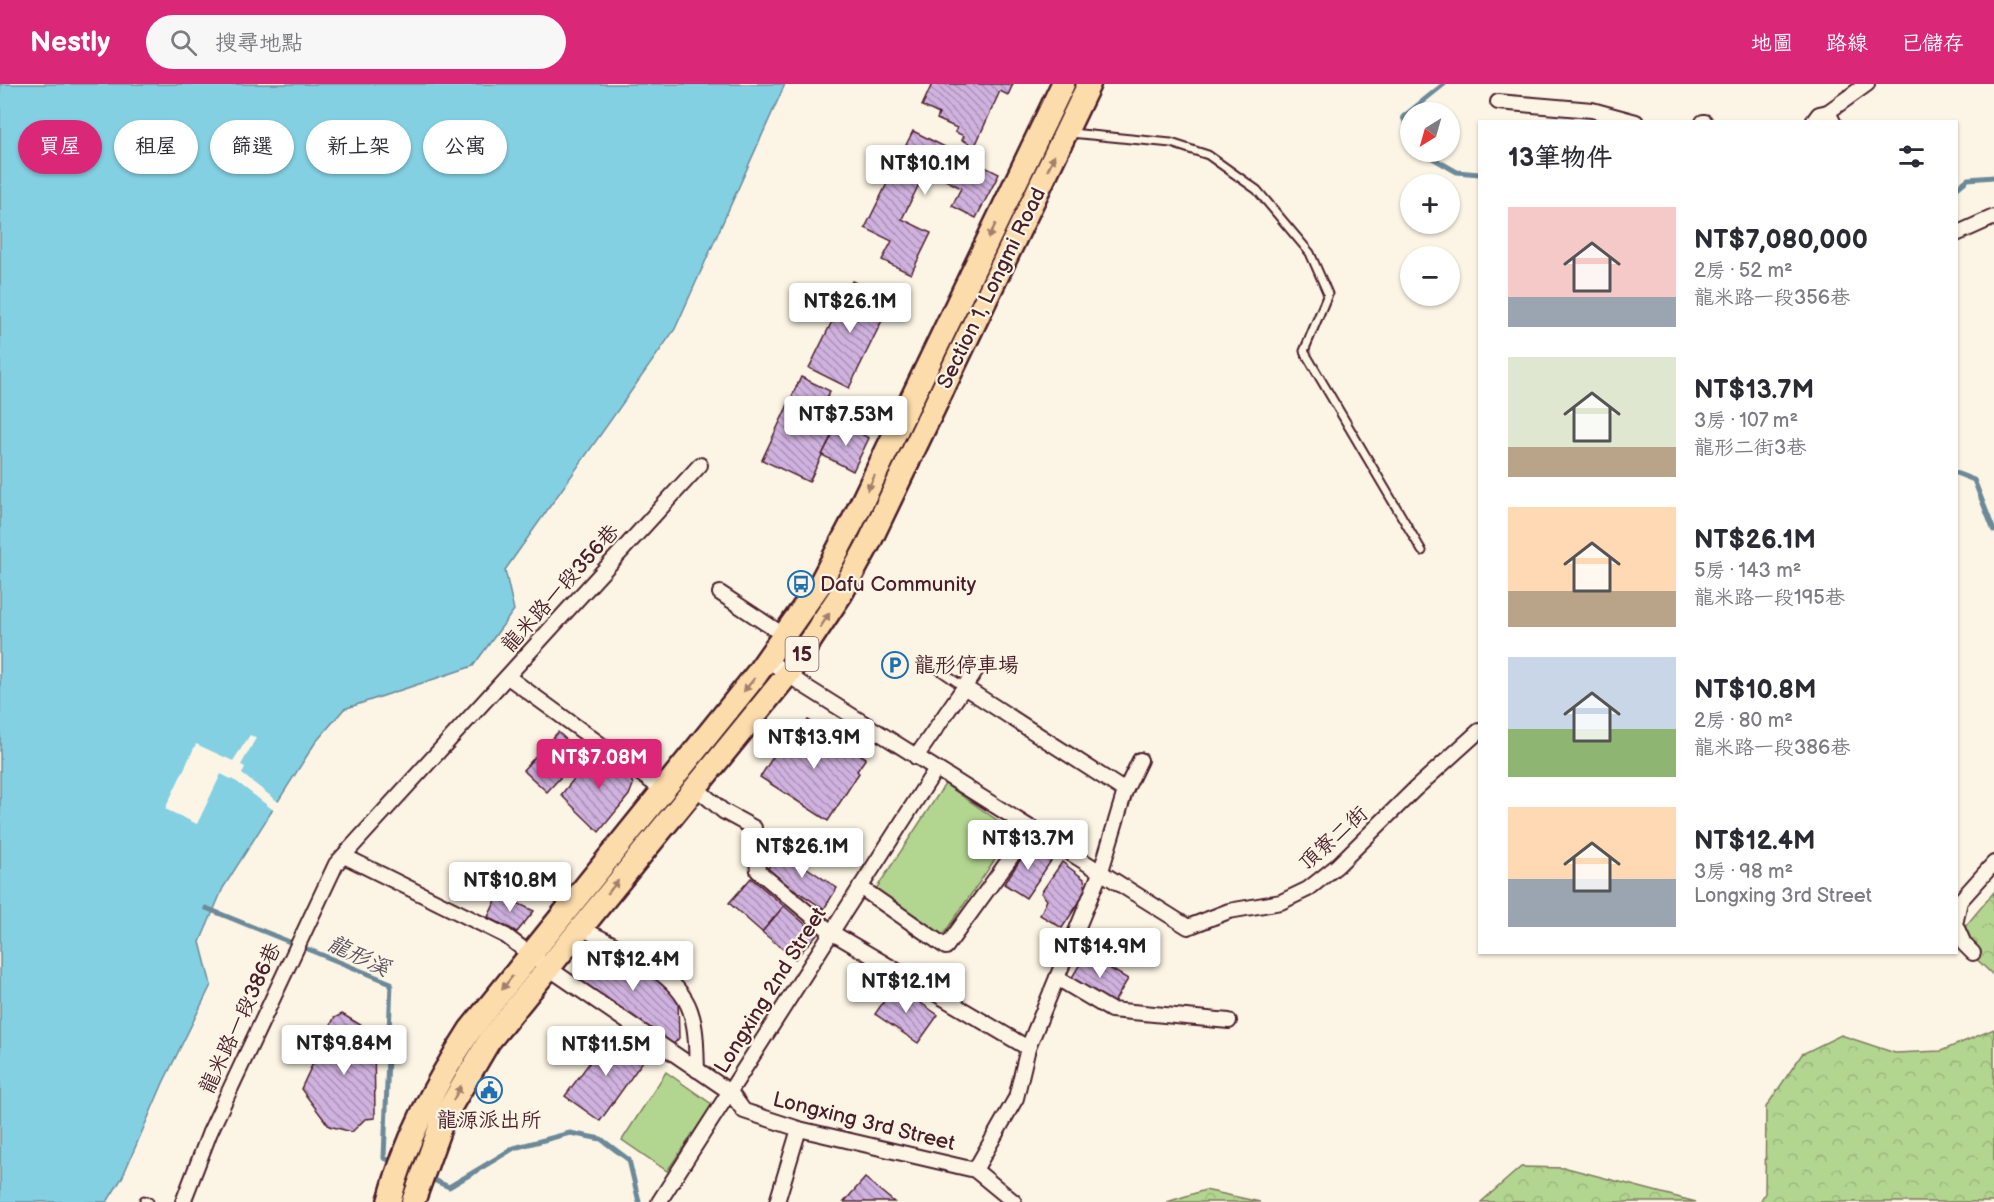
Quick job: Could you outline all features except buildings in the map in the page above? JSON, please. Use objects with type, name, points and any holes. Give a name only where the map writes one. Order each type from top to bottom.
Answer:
[{"type":"main road","name":"Section 1, Longmi Road","points":[[391,1194],[414,1160],[434,1114],[489,1041],[538,961],[663,790],[768,660],[820,584],[842,543],[1063,84]]},
{"type":"main road","name":"Section 1, Longmi Road","points":[[538,961],[580,927],[788,674],[841,594],[869,543],[1089,84]]},
{"type":"main road","name":"Section 1, Longmi Road","points":[[413,1199],[414,1160]]},
{"type":"street","points":[[1815,120],[1819,114],[1830,117],[1867,84]]},
{"type":"street","points":[[1497,102],[1592,110],[1629,120]]},
{"type":"street","points":[[1958,233],[1994,217]]},
{"type":"street","name":"龍米路一段356巷","points":[[663,790],[508,677],[700,465]]},
{"type":"street","points":[[720,593],[785,636]]},
{"type":"street","points":[[768,660],[916,757],[1101,871]]},
{"type":"street","points":[[916,757],[978,667]]},
{"type":"street","name":"龍米路一段386巷","points":[[183,1202],[210,1131],[336,864],[508,677]]},
{"type":"street","points":[[964,687],[1125,791]]},
{"type":"street","name":"頂寮二街","points":[[1101,871],[1188,927],[1229,911],[1281,902],[1308,889],[1337,866],[1415,789],[1478,732]]},
{"type":"street","points":[[975,1170],[1016,1098],[1028,1048],[1101,871],[1125,791],[1140,760]]},
{"type":"street","name":"Longxing 2nd Street","points":[[659,1202],[936,769]]},
{"type":"street","points":[[695,787],[723,811],[754,828],[758,871],[831,932],[1028,1048]]},
{"type":"street","points":[[860,887],[946,947],[1032,828]]},
{"type":"street","points":[[344,856],[506,936],[538,961]]},
{"type":"street","points":[[1958,910],[1960,901],[1994,863]]},
{"type":"street","points":[[580,927],[667,976],[690,1008],[695,1030],[697,1070]]},
{"type":"street","points":[[1958,930],[1964,944],[1973,953]]},
{"type":"street","name":"Longxing 3rd Street","points":[[538,961],[730,1092],[744,1111],[799,1129],[975,1170],[1014,1202]]},
{"type":"street","points":[[1057,978],[1110,1010],[1229,1021]]},
{"type":"street","points":[[777,1202],[799,1129]]},
{"type":"lane","points":[[1066,132],[1171,143],[1208,155],[1257,190],[1310,253],[1328,294],[1304,351],[1422,551]]},
{"type":"lane","points":[[939,670],[964,687]]},
{"type":"green space","points":[[945,784],[1014,832],[943,935],[874,892]]},
{"type":"green space","points":[[1994,892],[1994,976],[1960,943],[1963,929]]},
{"type":"green space","points":[[1994,1029],[1994,1202],[1760,1202],[1765,1193],[1766,1107],[1802,1054],[1841,1035],[1895,1053],[1941,1051]]},
{"type":"green space","points":[[666,1072],[713,1105],[667,1171],[622,1140]]},
{"type":"green space","points":[[1521,1167],[1567,1168],[1696,1202],[1481,1202]]},
{"type":"green space","points":[[1205,1190],[1260,1202],[1167,1202]]},
{"type":"water","points":[[0,84],[785,84],[675,329],[505,570],[514,610],[473,666],[344,709],[315,743],[223,888],[200,942],[211,985],[163,1083],[122,1178],[107,1202],[0,1202]]},
{"type":"pier","points":[[250,735],[256,738],[241,765],[245,767],[242,774],[281,804],[276,812],[237,782],[221,774],[197,824],[165,809],[196,744],[233,761]]},
{"type":"waterway","points":[[1422,102],[1444,84]]},
{"type":"waterway","points":[[1440,162],[1457,172],[1478,174]]},
{"type":"waterway","points":[[1958,187],[1968,179],[1994,177]]},
{"type":"waterway","points":[[1958,474],[1974,480],[1994,531]]},
{"type":"waterway","name":"龍形溪","points":[[206,908],[391,983],[384,1158],[396,1163]]},
{"type":"waterway","name":"龍形溪","points":[[429,1178],[449,1187],[514,1148],[570,1133],[601,1139],[629,1160],[639,1202]]},
{"type":"place","name":"Dafu Community","points":[[801,584]]},
{"type":"place","name":"龍形停車場","points":[[895,665]]},
{"type":"place","name":"龍源派出所","points":[[489,1090]]}]
